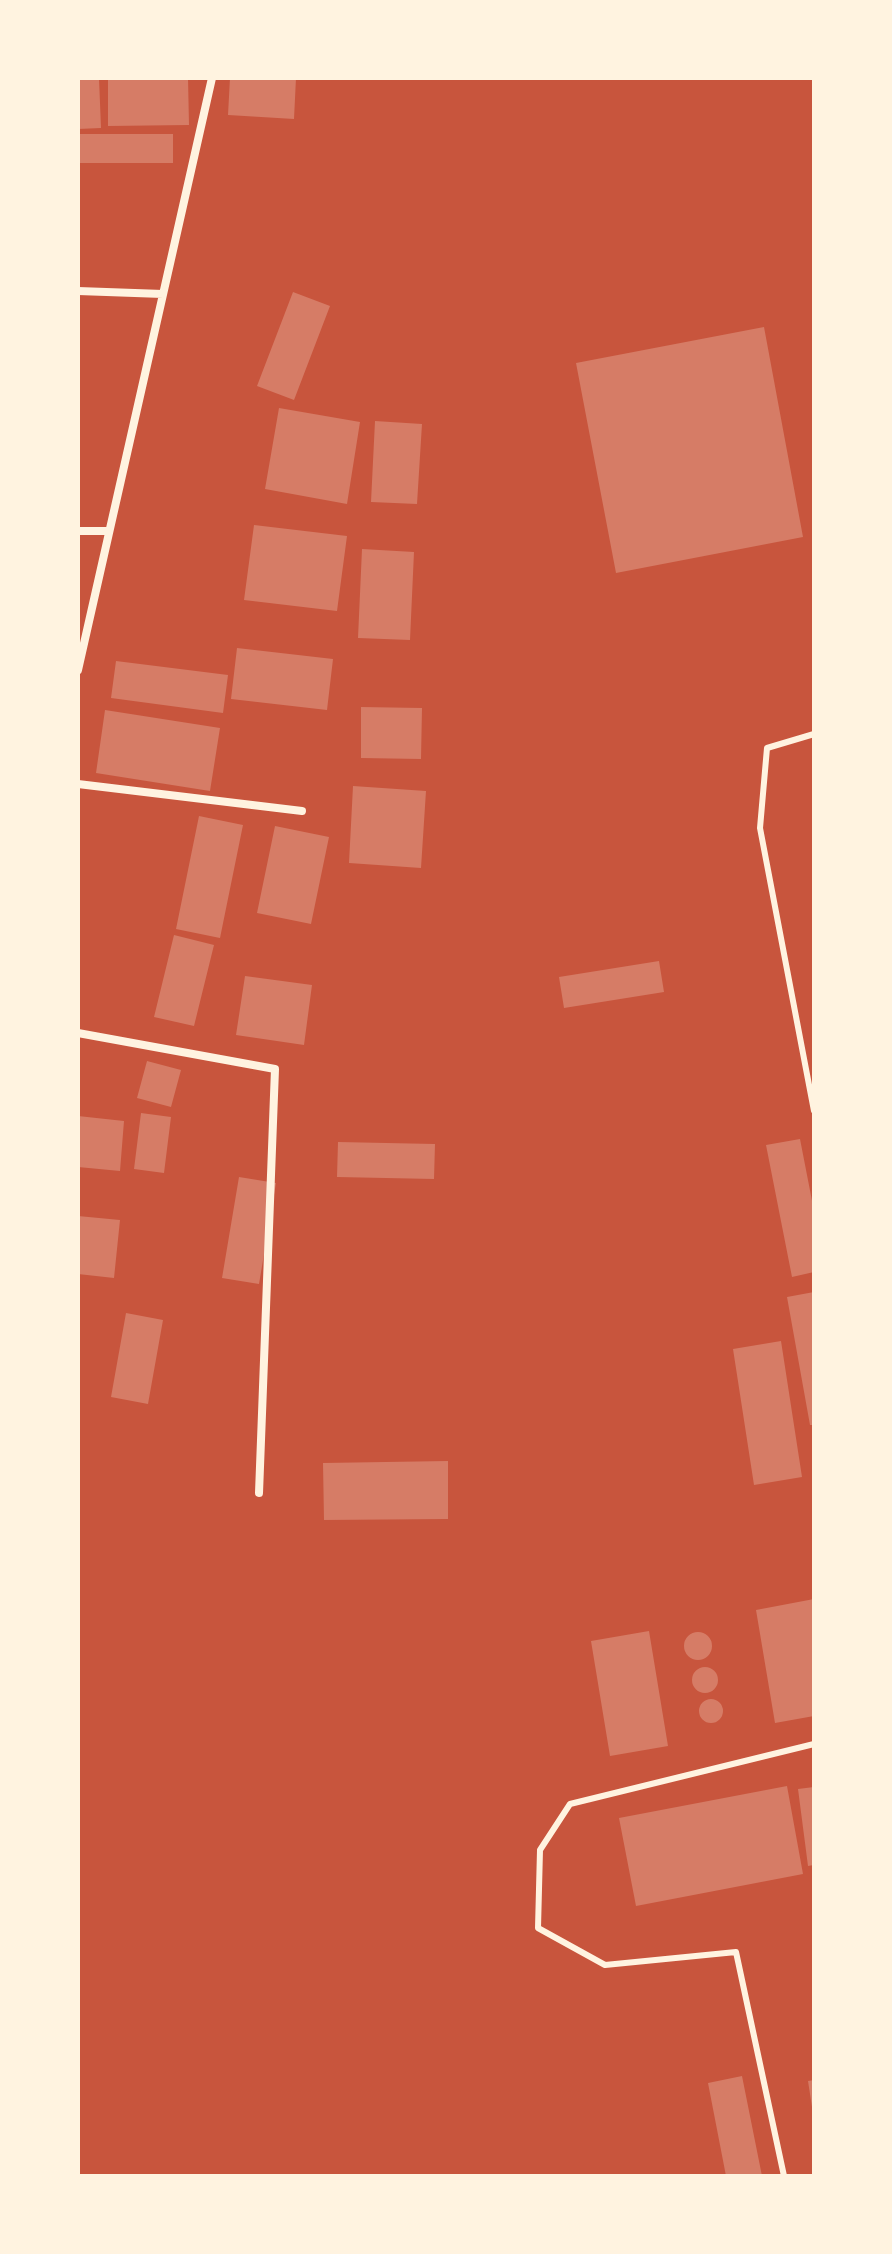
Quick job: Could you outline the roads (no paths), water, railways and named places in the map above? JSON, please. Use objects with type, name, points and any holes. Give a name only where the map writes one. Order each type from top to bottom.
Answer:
[{"type":"street","points":[[78,670],[212,78]]},
{"type":"street","points":[[78,291],[163,294]]},
{"type":"street","points":[[78,531],[109,531]]},
{"type":"street","points":[[78,784],[302,811]]},
{"type":"street","points":[[78,1033],[275,1069],[259,1493]]},
{"type":"lane","points":[[814,734],[767,748],[760,828],[814,1111]]},
{"type":"lane","points":[[784,2176],[736,1952],[605,1965],[538,1928],[540,1850],[570,1804],[814,1744]]}]
